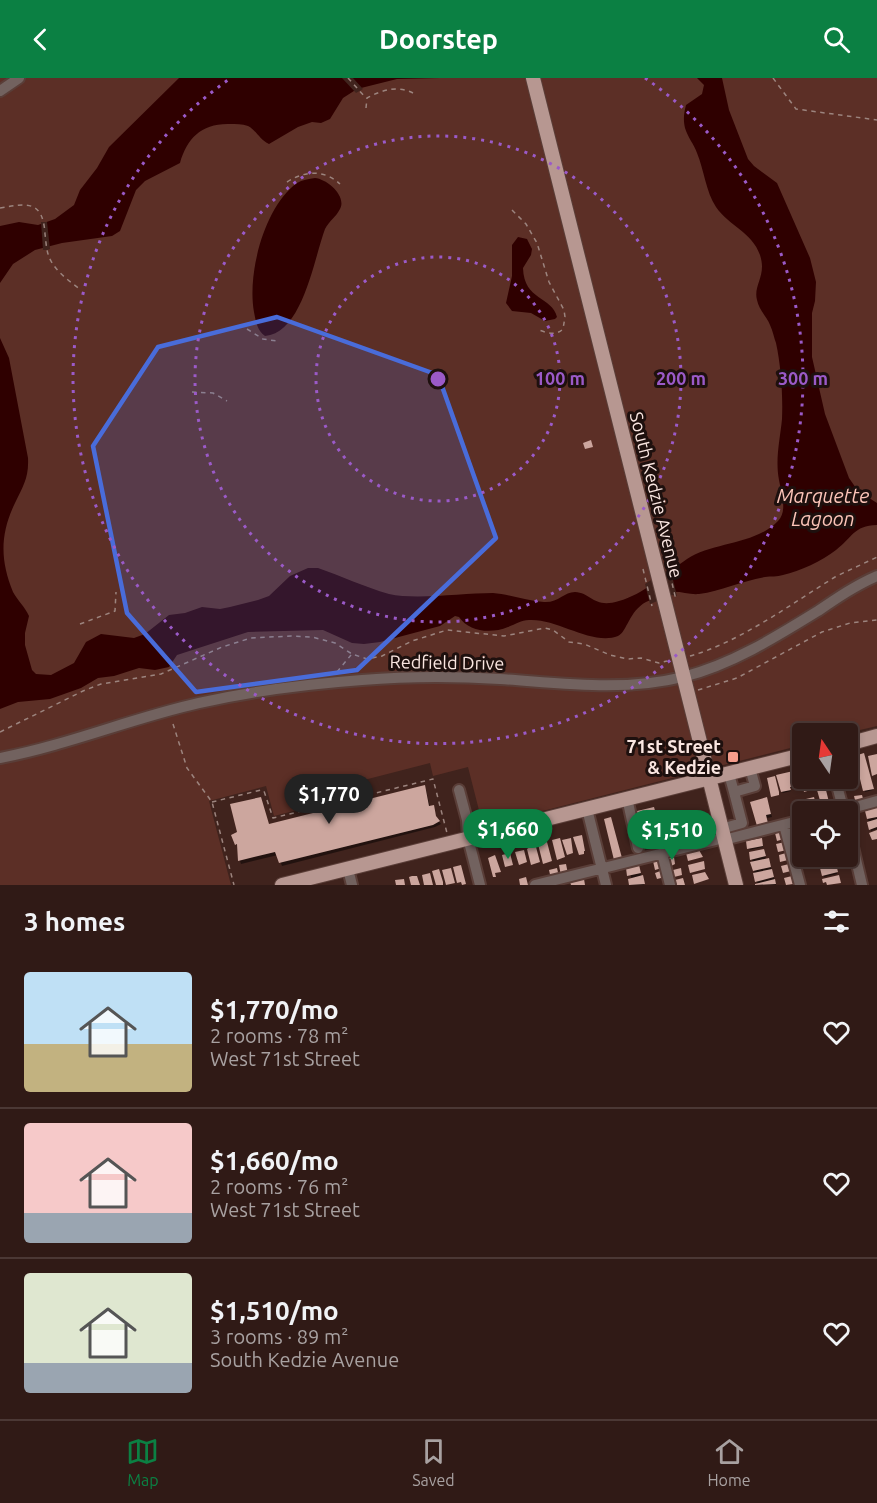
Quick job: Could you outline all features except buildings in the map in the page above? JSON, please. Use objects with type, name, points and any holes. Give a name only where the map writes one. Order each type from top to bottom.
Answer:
[{"type":"main road","name":"South Kedzie Avenue","points":[[533,78],[736,885]]},
{"type":"main road","points":[[858,741],[877,736]]},
{"type":"main road","points":[[282,885],[792,758]]},
{"type":"street","points":[[0,91],[19,78]]},
{"type":"street","name":"Redfield Drive","points":[[0,758],[52,746],[198,703],[328,684],[415,676],[447,676],[561,684],[628,685],[684,677],[704,671],[752,649],[877,576]]},
{"type":"street","points":[[715,806],[755,786],[750,768]]},
{"type":"street","points":[[723,836],[742,824],[729,774]]},
{"type":"street","points":[[459,790],[480,885]]},
{"type":"street","points":[[627,798],[638,848]]},
{"type":"street","points":[[858,806],[877,801]]},
{"type":"street","points":[[587,808],[606,885]]},
{"type":"street","points":[[540,884],[723,836],[792,823]]},
{"type":"street","points":[[784,825],[800,885]]},
{"type":"street","points":[[662,853],[670,885]]},
{"type":"street","points":[[858,867],[862,885]]},
{"type":"street","points":[[348,869],[352,885]]},
{"type":"path","points":[[348,78],[367,98]]},
{"type":"path","points":[[773,78],[796,109],[877,120]]},
{"type":"path","points":[[367,98],[398,88],[413,93]]},
{"type":"path","points":[[366,108],[367,98]]},
{"type":"path","points":[[287,182],[302,174],[322,173],[329,175],[340,184]]},
{"type":"path","points":[[0,208],[23,204],[40,211],[44,222],[46,250],[57,270],[81,290]]},
{"type":"path","points":[[512,210],[532,232],[549,282],[564,310],[565,324],[560,333],[539,330]]},
{"type":"path","points":[[247,329],[263,339],[278,341]]},
{"type":"path","points":[[192,392],[213,393],[227,400]]},
{"type":"path","points":[[689,656],[720,644],[775,615],[837,576],[877,557]]},
{"type":"path","points":[[655,566],[664,603]]},
{"type":"path","points":[[655,566],[664,603]]},
{"type":"path","points":[[80,624],[115,611],[116,592]]},
{"type":"path","points":[[698,690],[737,678],[822,632],[850,623],[877,620]]},
{"type":"path","points":[[0,732],[101,684],[161,674],[222,647],[251,638],[312,637],[335,643],[352,654],[367,659],[382,656],[412,641],[447,630],[504,636],[545,628],[553,630],[569,642],[584,644],[610,655],[628,659],[641,658],[659,663],[667,662]]},
{"type":"path","points":[[328,684],[352,654]]},
{"type":"path","points":[[173,724],[187,768],[212,802],[234,885]]},
{"type":"path","points":[[212,802],[261,790],[264,791],[273,818],[433,779],[447,833]]},
{"type":"highlighted area","points":[[277,317],[438,375],[496,538],[357,670],[196,692],[127,613],[93,446],[158,347]]},
{"type":"shaded area","points":[[0,78],[877,78],[877,726],[858,730],[858,723],[792,723],[792,748],[483,826],[468,767],[433,776],[430,763],[364,780],[363,793],[274,816],[266,786],[209,801],[231,885],[0,885]]},
{"type":"water","points":[[179,78],[440,78],[397,79],[357,89],[343,98],[330,119],[298,127],[269,144],[246,125],[220,124],[204,129],[187,146],[180,163],[145,181],[136,190],[120,231],[112,236],[62,243],[35,250],[13,264],[0,283],[0,226],[19,222],[38,225],[55,219],[74,205],[80,190],[109,147]]},
{"type":"water","name":"Marquette Lagoon","points":[[697,78],[722,78],[729,110],[748,159],[777,183],[810,258],[816,282],[812,313],[812,357],[825,414],[849,478],[858,491],[877,503],[877,525],[858,530],[830,554],[790,573],[756,579],[707,593],[671,592],[655,598],[640,606],[618,636],[597,637],[551,623],[529,620],[488,631],[474,629],[455,616],[440,626],[364,644],[352,643],[323,630],[248,632],[177,655],[169,667],[155,670],[139,668],[114,676],[98,678],[81,688],[50,699],[18,702],[0,709],[0,338],[9,358],[28,458],[25,482],[10,514],[4,536],[4,558],[13,592],[29,616],[25,645],[32,670],[36,674],[51,675],[74,663],[86,642],[101,634],[134,638],[145,634],[169,615],[185,613],[202,607],[220,609],[258,600],[269,596],[290,576],[308,568],[318,568],[400,596],[493,593],[549,602],[575,592],[599,602],[611,603],[637,594],[697,553],[758,535],[778,521],[783,512],[778,472],[782,419],[781,381],[776,343],[769,322],[759,307],[756,295],[762,262],[752,240],[716,207],[696,150],[686,132],[684,119],[686,105],[702,94],[704,85]]},
{"type":"water","points":[[315,178],[325,181],[335,189],[341,199],[340,209],[325,229],[298,308],[289,322],[278,332],[265,336],[256,322],[252,297],[260,242],[275,208],[285,194],[297,183]]},
{"type":"water","points":[[518,237],[527,239],[532,249],[523,268],[528,287],[550,305],[557,317],[555,319],[545,321],[531,313],[512,311],[506,303],[512,276],[512,245]]},
{"type":"pier","points":[[342,78],[353,78],[363,89],[356,93]]},
{"type":"pier","points":[[41,222],[47,222],[50,249],[47,250],[43,250]]},
{"type":"pier","points":[[670,568],[677,596],[672,595],[650,604],[645,584]]},
{"type":"place","name":"71st Street & Kedzie","points":[[733,757]]}]
